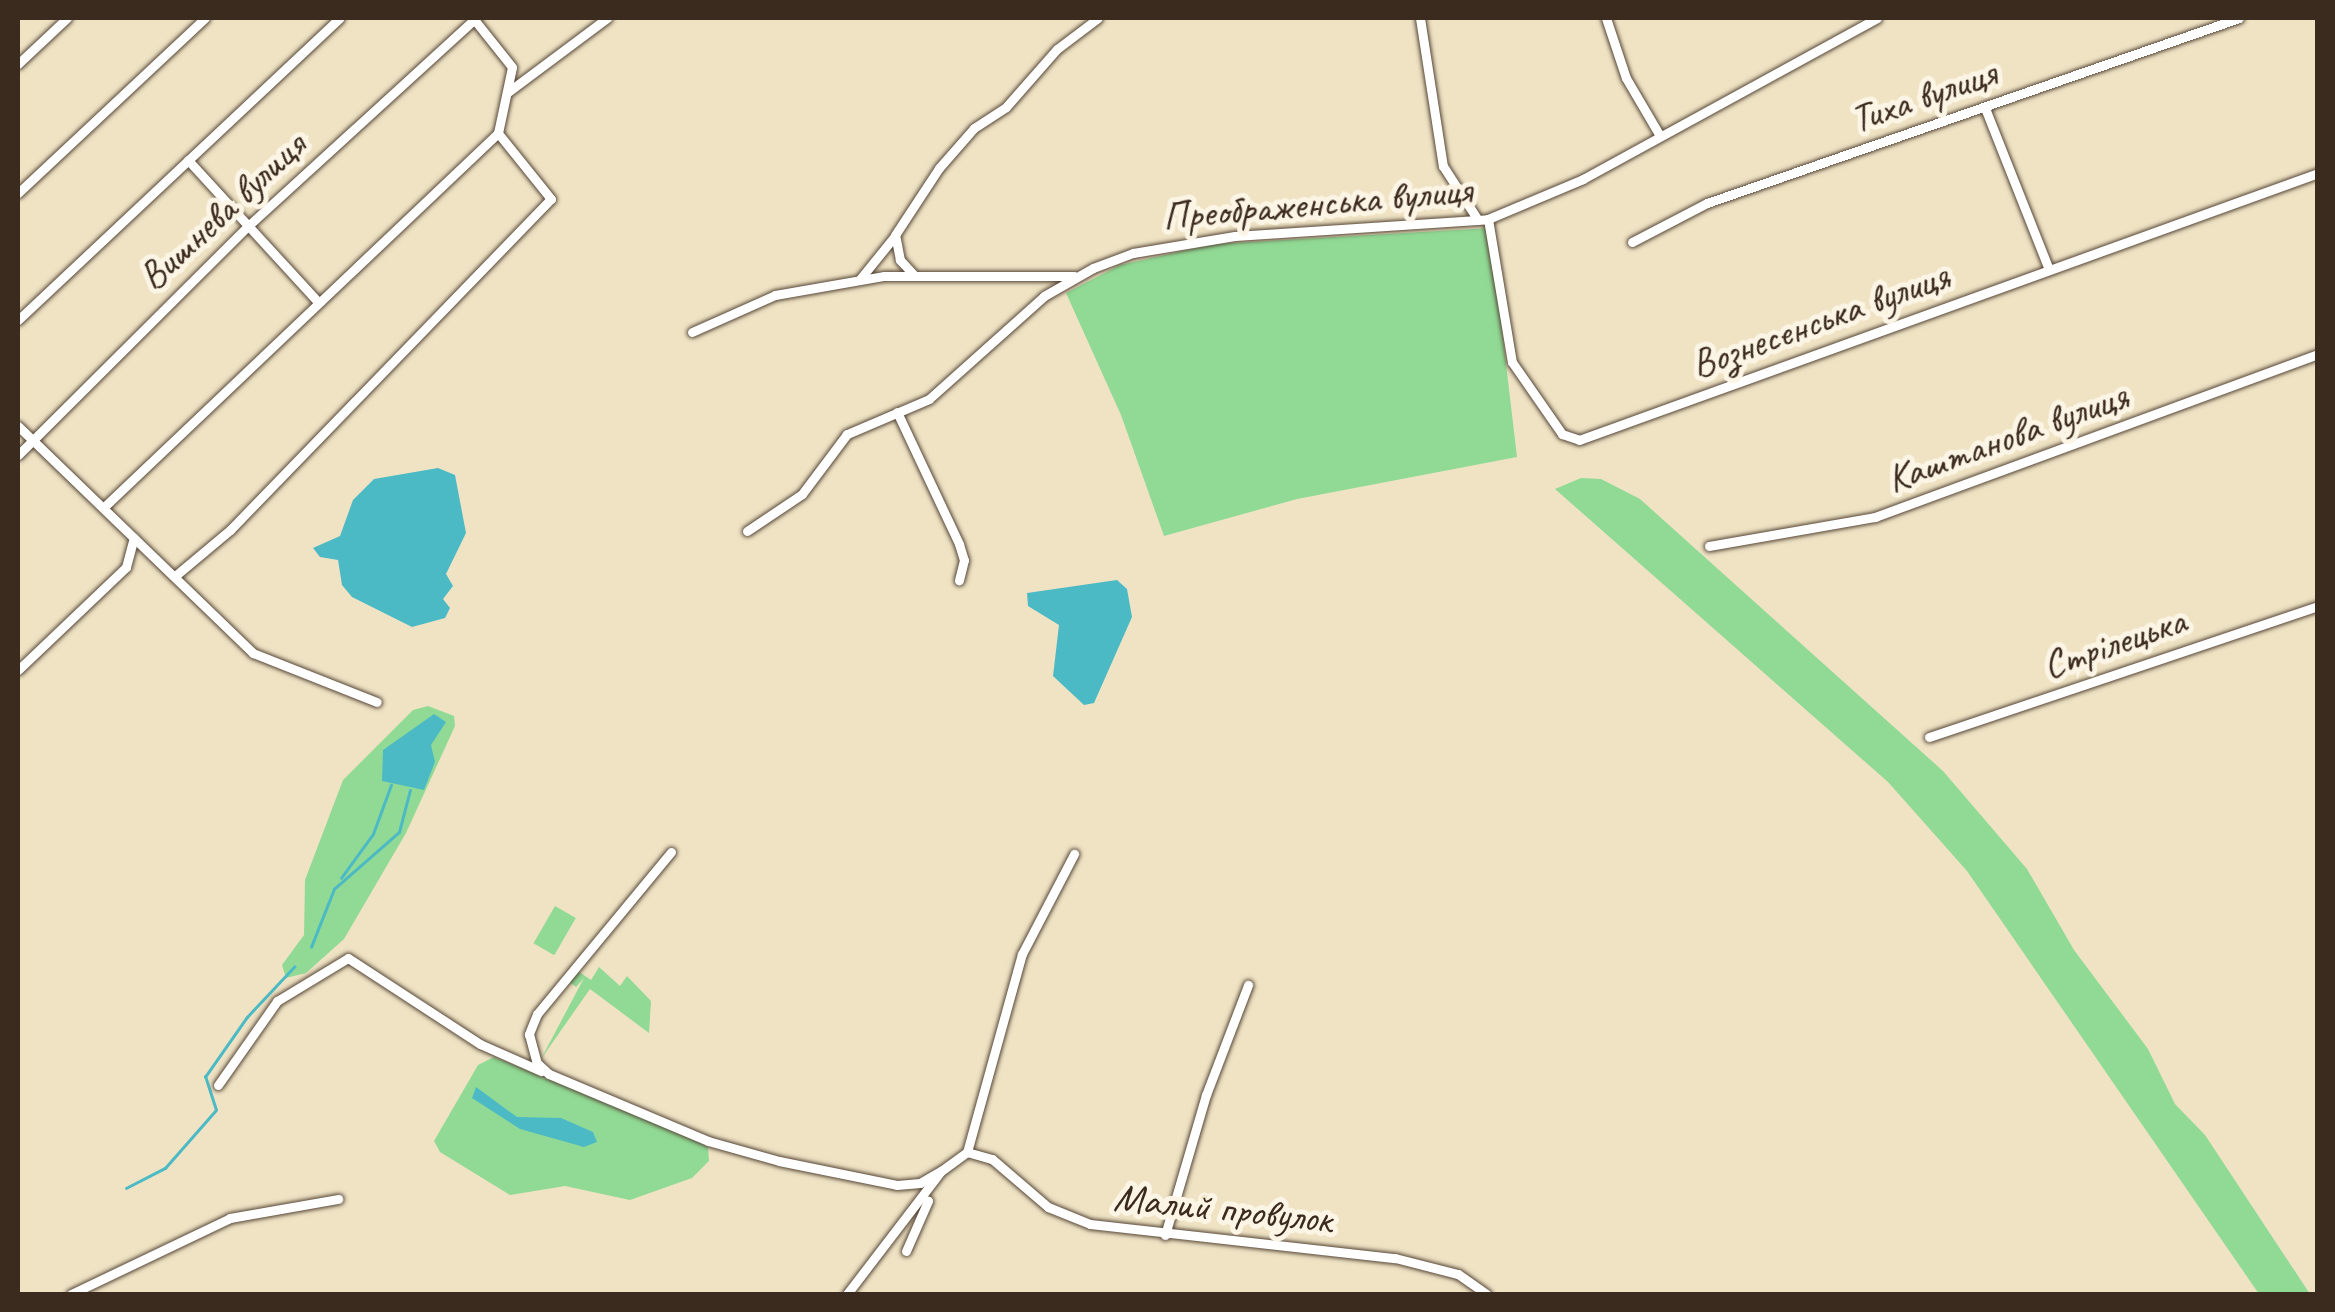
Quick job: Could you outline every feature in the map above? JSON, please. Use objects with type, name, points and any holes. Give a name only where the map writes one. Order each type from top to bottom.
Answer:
[{"type":"street","points":[[45,18],[56,28]]},
{"type":"street","points":[[18,64],[67,18]]},
{"type":"street","points":[[18,194],[205,18]]},
{"type":"street","points":[[18,320],[340,18]]},
{"type":"street","points":[[104,507],[498,134],[508,92],[510,57],[474,18]]},
{"type":"street","name":"Вишнева вулиця","points":[[18,455],[248,226],[474,18]]},
{"type":"street","points":[[508,92],[607,18]]},
{"type":"street","points":[[858,281],[895,236],[960,141],[1006,107],[1057,49],[1098,18]]},
{"type":"street","points":[[1420,18],[1443,166],[1483,220]]},
{"type":"street","points":[[1606,18],[1626,78],[1660,136]]},
{"type":"street","name":"Преображенська вулиця","points":[[747,532],[802,494],[847,434],[898,412],[959,377],[1044,296],[1078,276],[1172,244],[1483,220],[1583,179],[1877,18]]},
{"type":"street","name":"Тиха вулиця","points":[[1632,242],[1707,204],[2238,18]]},
{"type":"street","points":[[1985,108],[2049,270]]},
{"type":"street","points":[[175,576],[230,530],[552,200],[498,134]]},
{"type":"street","points":[[188,160],[318,302]]},
{"type":"street","name":"Вознесенська вулиця","points":[[1483,220],[1512,362],[1562,434],[1579,440],[2318,173]]},
{"type":"street","points":[[895,236],[900,260],[916,276]]},
{"type":"street","name":"Преображенська вулиця","points":[[692,332],[775,296],[858,281],[916,276],[1078,276]]},
{"type":"street","name":"Каштанова вулиця","points":[[1709,546],[1814,532],[1902,508],[2318,354]]},
{"type":"street","points":[[898,412],[959,544],[964,560],[959,580]]},
{"type":"street","points":[[18,426],[253,654],[377,702]]},
{"type":"street","points":[[18,670],[126,566],[135,552],[133,535]]},
{"type":"street","name":"Стрілецька","points":[[1929,737],[2318,606]]},
{"type":"street","points":[[549,1074],[529,1044],[537,1014],[672,852]]},
{"type":"street","points":[[218,1085],[278,1001],[348,958],[480,1044],[708,1141],[778,1161],[897,1185],[920,1183],[967,1152],[1022,954],[1074,854]]},
{"type":"street","points":[[1165,1236],[1206,1095],[1248,985]]},
{"type":"street","name":"Малий провулок","points":[[967,1152],[992,1159],[1064,1216],[1165,1236],[1395,1258],[1458,1274],[1487,1294]]},
{"type":"street","points":[[906,1251],[940,1171]]},
{"type":"street","points":[[847,1294],[940,1171]]},
{"type":"street","points":[[71,1294],[230,1218],[338,1198]]},
{"type":"green space","points":[[1490,228],[1517,457],[1297,499],[1164,536],[1121,415],[1066,293],[1120,265],[1214,244]]},
{"type":"green space","points":[[1581,478],[1601,479],[1640,499],[1943,771],[2027,869],[2074,950],[2148,1049],[2175,1104],[2205,1135],[2310,1294],[2259,1294],[1967,871],[1888,782],[1555,489]]},
{"type":"green space","points":[[428,706],[454,716],[455,726],[406,833],[344,939],[306,973],[286,978],[282,965],[304,935],[305,880],[343,780],[413,710]]},
{"type":"green space","points":[[555,906],[576,918],[554,955],[534,943]]},
{"type":"green space","points":[[599,967],[620,986],[627,976],[651,1001],[649,1033],[590,989],[541,1059],[584,978],[576,987],[567,980],[575,969],[591,980]]},
{"type":"green space","points":[[494,1057],[687,1136],[708,1147],[709,1161],[692,1178],[630,1200],[565,1186],[510,1195],[440,1152],[434,1141],[478,1065]]},
{"type":"water","points":[[438,468],[455,475],[466,533],[446,574],[453,586],[443,599],[450,608],[445,618],[412,627],[352,597],[342,585],[338,560],[320,557],[313,548],[340,536],[353,500],[374,479]]},
{"type":"water","points":[[1117,580],[1127,589],[1132,617],[1094,703],[1084,705],[1053,676],[1059,625],[1028,606],[1027,593]]},
{"type":"water","points":[[434,714],[446,722],[431,745],[435,762],[424,790],[382,781],[383,750]]},
{"type":"water","points":[[476,1087],[517,1117],[561,1118],[593,1132],[597,1142],[584,1147],[520,1129],[472,1098]]},
{"type":"waterway","points":[[341,878],[373,834],[391,785]]},
{"type":"waterway","points":[[311,947],[334,889],[399,832],[410,790]]},
{"type":"waterway","points":[[126,1188],[165,1168],[216,1110],[205,1077],[247,1017],[294,967]]}]
